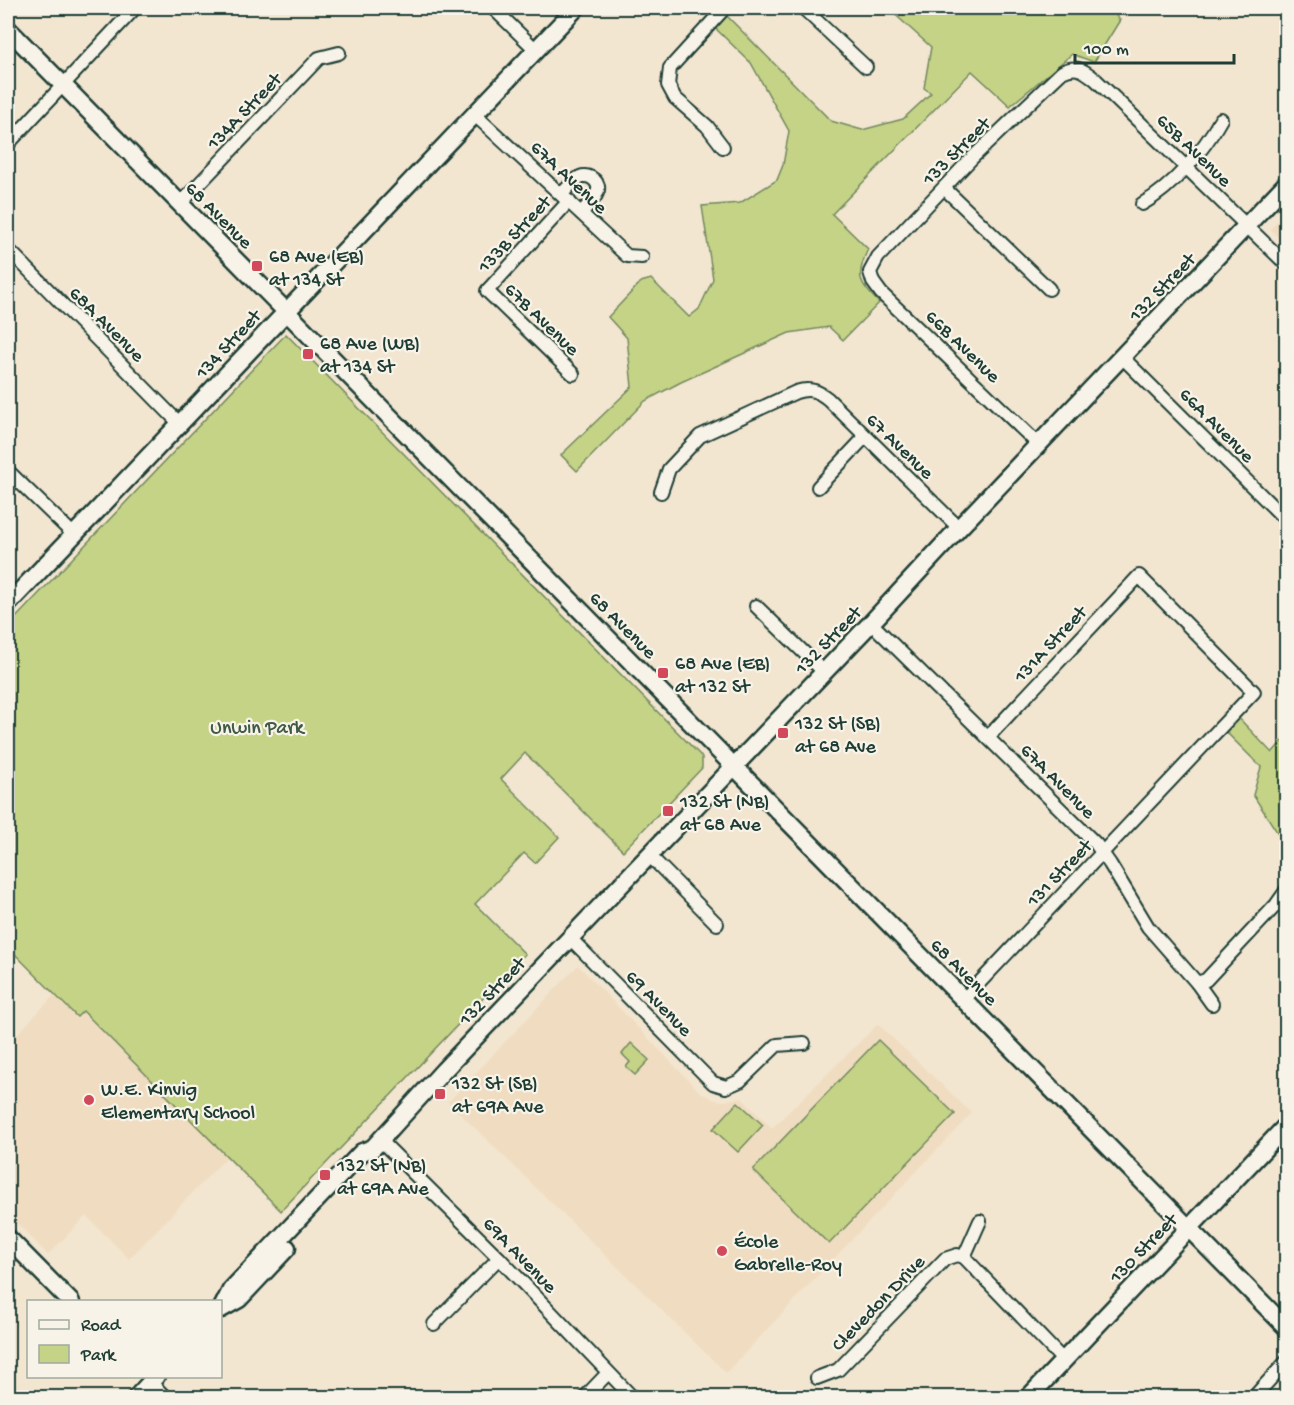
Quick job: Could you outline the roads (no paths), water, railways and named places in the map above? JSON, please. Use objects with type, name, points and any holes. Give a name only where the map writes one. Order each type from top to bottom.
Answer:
[{"type":"street","points":[[8,144],[135,8]]},
{"type":"street","points":[[493,8],[536,50]]},
{"type":"street","name":"134 Street","points":[[8,604],[576,8]]},
{"type":"street","points":[[722,8],[721,12],[670,68],[668,85],[675,98],[707,126],[723,147]]},
{"type":"street","points":[[803,8],[866,67]]},
{"type":"street","name":"68 Avenue","points":[[8,29],[1287,1327]]},
{"type":"street","name":"134A Street","points":[[180,204],[319,58],[339,53]]},
{"type":"street","name":"65B Avenue","points":[[1074,67],[1084,70],[1096,80],[1287,264]]},
{"type":"street","name":"133 Street","points":[[871,269],[878,257],[1034,97],[1062,72],[1074,67]]},
{"type":"street","name":"67A Avenue","points":[[475,115],[627,256],[642,257]]},
{"type":"street","points":[[1142,204],[1154,197],[1185,166],[1209,140],[1221,119]]},
{"type":"street","name":"133B Street","points":[[487,291],[580,177],[587,176],[594,179],[598,192],[581,213]]},
{"type":"street","name":"132 Street","points":[[222,1308],[239,1299],[370,1160],[376,1144],[444,1070],[1287,184]]},
{"type":"street","points":[[945,188],[1049,288]]},
{"type":"street","name":"68A Avenue","points":[[8,249],[180,424]]},
{"type":"street","name":"66B Avenue","points":[[871,269],[873,282],[881,292],[1039,445]]},
{"type":"street","name":"67B Avenue","points":[[487,291],[573,374]]},
{"type":"street","name":"66A Avenue","points":[[1122,357],[1287,520]]},
{"type":"street","name":"67 Avenue","points":[[661,492],[669,469],[700,436],[796,392],[815,390],[828,399],[959,528]]},
{"type":"street","points":[[818,487],[865,437]]},
{"type":"street","points":[[8,471],[73,534]]},
{"type":"street","name":"131A Street","points":[[988,737],[1139,576],[1254,692]]},
{"type":"street","points":[[756,606],[824,672]]},
{"type":"street","name":"67A Avenue","points":[[871,623],[988,737],[1102,854],[1148,927],[1201,982],[1212,1004]]},
{"type":"street","name":"131 Street","points":[[964,999],[1254,692]]},
{"type":"street","points":[[649,855],[717,924]]},
{"type":"street","points":[[1201,982],[1287,891]]},
{"type":"street","name":"69 Avenue","points":[[570,938],[713,1083],[726,1087],[740,1081],[777,1045],[804,1043]]},
{"type":"street","name":"130 Street","points":[[1028,1398],[1287,1126]]},
{"type":"street","name":"69A Avenue","points":[[376,1144],[499,1258],[633,1398]]},
{"type":"street","points":[[980,1221],[964,1257],[1063,1360]]},
{"type":"street","points":[[8,1238],[69,1300]]},
{"type":"street","name":"Clevedon Drive","points":[[817,1378],[838,1371],[945,1259],[957,1255],[964,1257]]},
{"type":"street","points":[[434,1324],[499,1258]]},
{"type":"street","points":[[1253,1398],[1287,1362]]},
{"type":"street","points":[[584,1398],[608,1373]]},
{"type":"street","points":[[136,1398],[150,1378],[166,1398]]},
{"type":"place","name":"68 Ave (EB) at 134 St","points":[[257,266]]},
{"type":"place","name":"68 Ave (WB) at 134 St","points":[[308,354]]},
{"type":"place","name":"68 Ave (EB) at 132 St","points":[[663,673]]},
{"type":"place","name":"132 St (SB) at 68 Ave","points":[[783,733]]},
{"type":"place","name":"132 St (NB) at 68 Ave","points":[[668,811]]},
{"type":"place","name":"132 St (SB) at 69A Ave","points":[[440,1094]]},
{"type":"place","name":"W.E. Kinvig Elementary School","points":[[89,1100]]},
{"type":"place","name":"132 St (NB) at 69A Ave","points":[[325,1175]]},
{"type":"place","name":"École Gabrelle-Roy","points":[[722,1251]]},
{"type":"park label","name":"Unwin Park","points":[[257,726]]}]
